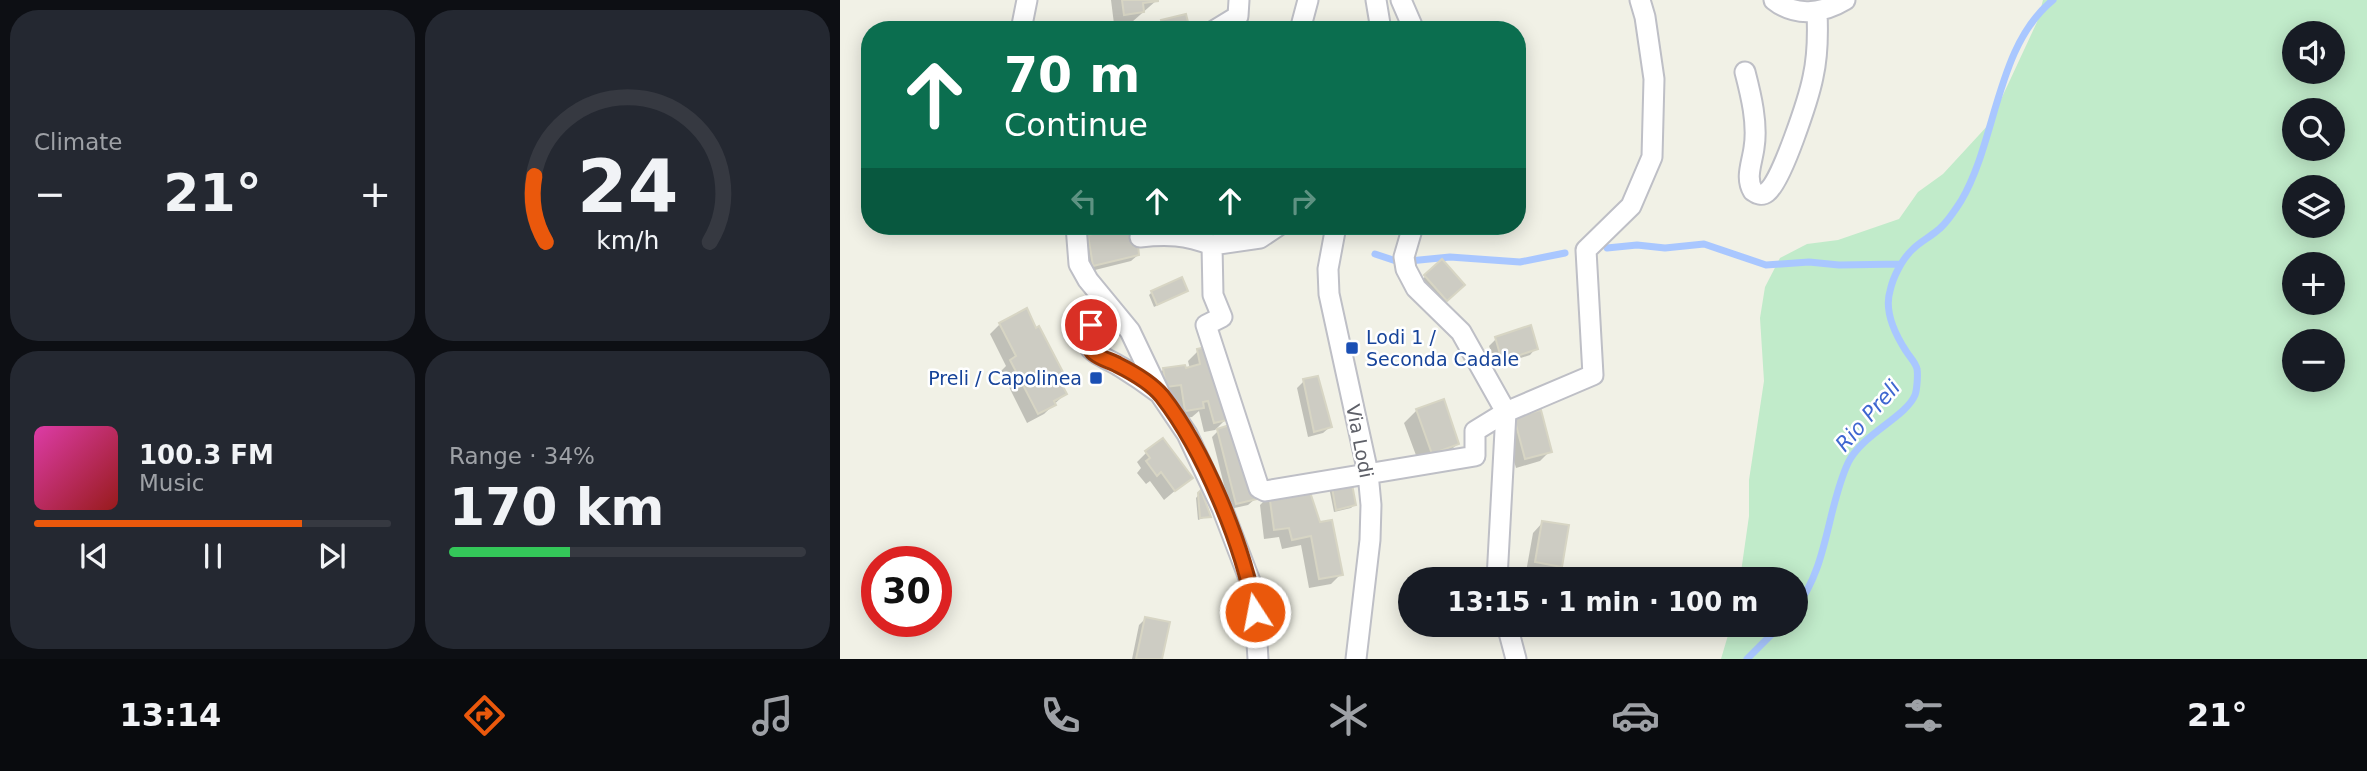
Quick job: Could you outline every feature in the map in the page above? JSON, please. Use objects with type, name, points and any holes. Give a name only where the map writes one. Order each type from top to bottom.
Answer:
[{"type":"street","points":[[1023,21],[1027,0]]},
{"type":"street","points":[[1230,21],[1238,16],[1239,0]]},
{"type":"street","points":[[1302,21],[1308,0]]},
{"type":"street","points":[[1376,0],[1380,21]]},
{"type":"street","points":[[1401,0],[1410,21]]},
{"type":"street","points":[[1212,245],[1213,295],[1222,317],[1206,325],[1259,488],[1265,491],[1475,456],[1475,431],[1506,412],[1593,375],[1586,250],[1632,206],[1652,157],[1654,79],[1640,0]]},
{"type":"street","points":[[1774,0],[1793,10],[1817,12],[1845,0]]},
{"type":"street","points":[[1745,72],[1755,145],[1749,185],[1753,191],[1762,194],[1767,193],[1779,176],[1808,99],[1817,51],[1817,12]]},
{"type":"street","points":[[1077,235],[1079,264],[1088,280],[1130,331],[1160,394],[1193,445],[1239,549],[1250,581],[1258,659]]},
{"type":"street","points":[[1140,237],[1159,235]]},
{"type":"street","points":[[1176,235],[1191,237],[1212,245],[1260,238],[1264,235]]},
{"type":"street","name":"Via Lodi","points":[[1334,235],[1328,269],[1329,294],[1368,472],[1371,505],[1370,540],[1356,659]]},
{"type":"street","points":[[1410,235],[1404,257],[1406,270],[1416,288],[1461,332],[1506,412],[1498,567]]},
{"type":"street","points":[[1118,317],[1110,315],[1095,319],[1088,332],[1089,347],[1094,354],[1118,365],[1160,394]]},
{"type":"street","points":[[1510,637],[1516,659]]},
{"type":"green space","points":[[2043,0],[2367,0],[2367,659],[1721,659],[1727,637],[1808,637],[1808,567],[1742,567],[1749,516],[1749,480],[1764,381],[1760,318],[1765,287],[1780,258],[1807,244],[1838,240],[1899,219],[1918,192],[1943,174],[1990,123],[2037,22]]},
{"type":"building","points":[[1122,0],[1158,1],[1143,3],[1144,12],[1124,15]]},
{"type":"building","points":[[1186,14],[1188,21],[1161,21]]},
{"type":"building","points":[[1088,235],[1137,235],[1139,255],[1093,266]]},
{"type":"building","points":[[1442,259],[1465,285],[1447,301],[1424,275]]},
{"type":"building","points":[[1182,277],[1188,291],[1157,305],[1151,291]]},
{"type":"building","points":[[1027,308],[1064,374],[1058,377],[1067,394],[1054,401],[1056,405],[1038,414],[1010,360],[1016,356],[999,323]]},
{"type":"building","points":[[1531,325],[1538,349],[1502,361],[1495,337]]},
{"type":"building","points":[[1210,346],[1227,420],[1214,423],[1208,401],[1203,402],[1204,408],[1185,411],[1181,385],[1166,387],[1163,368],[1185,365],[1186,368],[1200,364],[1197,349]]},
{"type":"building","points":[[1318,376],[1332,427],[1314,432],[1303,379]]},
{"type":"building","points":[[1444,399],[1459,444],[1432,454],[1416,409]]},
{"type":"building","points":[[1541,410],[1552,452],[1525,459],[1514,417]]},
{"type":"building","points":[[1236,423],[1257,499],[1236,504],[1217,429]]},
{"type":"building","points":[[1163,438],[1193,478],[1175,491],[1161,472],[1157,476],[1146,461],[1150,458],[1145,451]]},
{"type":"building","points":[[1351,479],[1356,505],[1336,510],[1331,482]]},
{"type":"building","points":[[1308,486],[1320,522],[1332,520],[1343,575],[1319,579],[1311,536],[1292,540],[1289,528],[1274,530],[1269,493]]},
{"type":"building","points":[[1201,490],[1211,517],[1200,518],[1198,493]]},
{"type":"building","points":[[1542,521],[1569,525],[1562,567],[1535,562]]},
{"type":"building","points":[[1145,617],[1170,622],[1162,659],[1136,659]]},
{"type":"waterway","name":"Rio Preli","points":[[1808,589],[1821,556],[1848,463],[1863,443],[1903,411],[1915,395],[1916,367],[1898,337],[1888,306],[1891,286],[1909,253],[1941,227],[1961,201],[1983,150],[2008,68],[2034,19],[2053,0]]},
{"type":"waterway","points":[[1607,248],[1637,245],[1665,248],[1704,244],[1766,265],[1809,262],[1839,265],[1901,264]]},
{"type":"waterway","points":[[1375,254],[1399,262],[1450,257],[1520,262],[1565,253]]},
{"type":"waterway","name":"Rio Preli","points":[[1747,659],[1769,637]]},
{"type":"place","name":"Lodi 1 / Seconda Cadale","points":[[1352,348]]},
{"type":"place","name":"Preli / Capolinea","points":[[1096,378]]},
{"type":"route","points":[[1091,325],[1087,339],[1094,354],[1118,365],[1160,394],[1187,434],[1239,549],[1250,581],[1255,612]]}]
